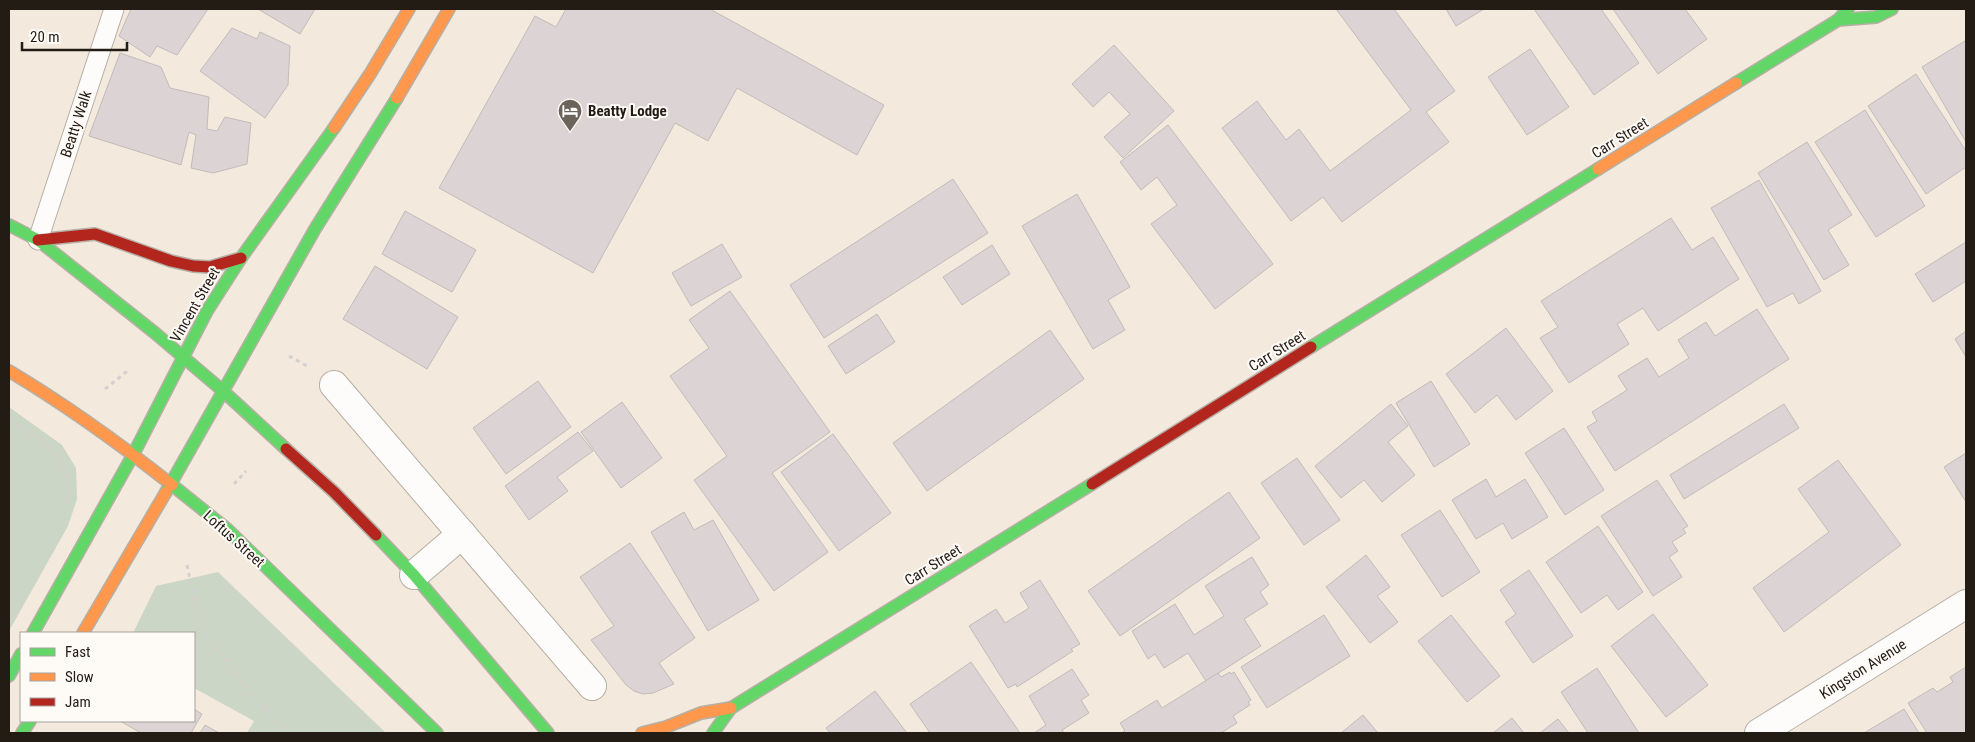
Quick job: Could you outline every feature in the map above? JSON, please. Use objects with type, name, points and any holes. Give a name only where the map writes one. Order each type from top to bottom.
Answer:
[{"type":"main road","name":"Vincent Street","points":[[34,632],[133,455],[207,311],[241,258],[322,147],[370,74],[409,9]]},
{"type":"main road","points":[[84,632],[170,485],[314,229],[413,72],[450,9]]},
{"type":"main road","name":"Carr Street","points":[[713,733],[731,708],[1838,20],[1848,9]]},
{"type":"main road","name":"Carr Street","points":[[1838,20],[1876,17],[1892,9]]},
{"type":"main road","points":[[9,225],[38,240],[182,357],[223,391],[334,492],[414,575],[548,733]]},
{"type":"main road","points":[[38,240],[95,234],[171,261],[193,266],[210,267],[241,258]]},
{"type":"main road","name":"Loftus Street","points":[[9,371],[42,391],[133,455],[227,529],[437,733]]},
{"type":"main road","points":[[9,676],[20,656]]},
{"type":"main road","name":"Carr Street","points":[[642,733],[666,727],[701,713],[731,708]]},
{"type":"main road","points":[[22,733],[29,722]]},
{"type":"street","points":[[334,385],[592,686]]},
{"type":"street","points":[[414,575],[462,534]]},
{"type":"street","name":"Kingston Avenue","points":[[1775,729],[1966,604]]},
{"type":"lane","name":"Beatty Walk","points":[[38,240],[114,9]]},
{"type":"path","points":[[105,389],[130,369]]},
{"type":"path","points":[[9,419],[55,454],[64,472],[68,498]]},
{"type":"path","points":[[234,484],[246,471]]},
{"type":"path","points":[[187,565],[200,625],[248,691],[287,733]]},
{"type":"green space","points":[[9,407],[62,445],[76,468],[77,499],[68,526],[9,631]]},
{"type":"green space","points":[[218,572],[386,733],[247,733],[254,721],[195,689],[195,632],[133,632],[156,586]]},
{"type":"building","points":[[131,9],[208,9],[177,55],[157,46],[150,57],[119,36]]},
{"type":"building","points":[[258,9],[315,9],[300,34]]},
{"type":"building","name":"Beatty Lodge","points":[[566,9],[710,9],[884,105],[857,155],[737,88],[708,141],[675,123],[593,273],[439,188],[535,16],[556,27]]},
{"type":"building","points":[[1336,9],[1394,9],[1455,91],[1426,112],[1449,142],[1342,222],[1323,197],[1291,221],[1222,128],[1257,101],[1286,140],[1299,129],[1330,171],[1411,110]]},
{"type":"building","points":[[1446,9],[1484,9],[1456,26]]},
{"type":"building","points":[[1534,9],[1601,9],[1639,63],[1594,95]]},
{"type":"building","points":[[1613,9],[1685,9],[1707,39],[1658,74]]},
{"type":"building","points":[[232,28],[257,39],[260,32],[290,46],[288,85],[265,118],[200,71]]},
{"type":"building","points":[[1965,41],[1966,43],[1966,142],[1922,67]]},
{"type":"building","points":[[1114,45],[1174,111],[1123,158],[1104,137],[1130,114],[1109,92],[1093,107],[1072,84]]},
{"type":"building","points":[[1530,49],[1569,107],[1527,135],[1488,77]]},
{"type":"building","points":[[120,53],[161,67],[170,88],[209,97],[207,129],[217,131],[225,117],[251,123],[247,164],[213,173],[191,168],[196,135],[189,132],[181,165],[89,136]]},
{"type":"building","points":[[1916,74],[1966,151],[1966,167],[1926,194],[1868,106]]},
{"type":"building","points":[[1865,110],[1925,206],[1876,237],[1815,142]]},
{"type":"building","points":[[1168,125],[1273,264],[1215,309],[1151,224],[1177,205],[1157,177],[1141,190],[1120,162]]},
{"type":"building","points":[[1807,142],[1852,215],[1828,230],[1849,265],[1824,280],[1758,173]]},
{"type":"building","points":[[953,179],[988,233],[824,338],[790,285]]},
{"type":"building","points":[[1759,180],[1821,291],[1799,304],[1793,293],[1767,307],[1711,208]]},
{"type":"building","points":[[1077,194],[1130,287],[1108,300],[1125,330],[1093,349],[1022,226]]},
{"type":"building","points":[[405,211],[476,250],[452,292],[382,254]]},
{"type":"building","points":[[1671,218],[1692,250],[1713,237],[1739,279],[1658,331],[1643,308],[1617,324],[1629,344],[1569,383],[1540,338],[1558,327],[1541,301]]},
{"type":"building","points":[[1966,242],[1966,281],[1933,302],[1915,274]]},
{"type":"building","points":[[722,244],[742,277],[691,306],[672,273]]},
{"type":"building","points":[[992,245],[1010,274],[962,305],[943,277]]},
{"type":"building","points":[[375,266],[458,317],[427,369],[343,319]]},
{"type":"building","points":[[730,291],[830,432],[772,473],[828,552],[774,591],[694,480],[727,456],[670,376],[709,348],[689,320]]},
{"type":"building","points":[[1757,309],[1789,359],[1615,471],[1587,427],[1597,421],[1592,412],[1627,390],[1618,376],[1647,358],[1659,377],[1689,358],[1678,340],[1706,322],[1715,336]]},
{"type":"building","points":[[877,314],[895,342],[846,374],[828,346]]},
{"type":"building","points":[[1506,328],[1553,391],[1516,420],[1497,395],[1475,413],[1446,374]]},
{"type":"building","points":[[1050,330],[1084,379],[927,491],[893,443]]},
{"type":"building","points":[[1966,331],[1966,357],[1955,339]]},
{"type":"building","points":[[538,381],[571,427],[506,474],[473,428]]},
{"type":"building","points":[[1431,381],[1470,444],[1434,467],[1396,403]]},
{"type":"building","points":[[622,402],[662,458],[621,488],[581,432]]},
{"type":"building","points":[[1391,404],[1408,426],[1388,442],[1415,475],[1382,502],[1364,480],[1341,498],[1315,466]]},
{"type":"building","points":[[1784,404],[1799,428],[1684,499],[1670,475]]},
{"type":"building","points":[[1564,428],[1604,490],[1565,515],[1525,453]]},
{"type":"building","points":[[578,432],[593,451],[557,477],[568,491],[529,520],[505,486]]},
{"type":"building","points":[[833,434],[891,513],[839,551],[781,472]]},
{"type":"building","points":[[1966,453],[1966,502],[1944,467]]},
{"type":"building","points":[[1297,458],[1340,520],[1304,545],[1261,483]]},
{"type":"building","points":[[1838,460],[1901,545],[1784,632],[1753,588],[1829,532],[1798,489]]},
{"type":"building","points":[[1486,479],[1496,497],[1525,479],[1548,517],[1512,539],[1503,523],[1476,539],[1452,500]]},
{"type":"building","points":[[1657,480],[1688,526],[1683,529],[1686,533],[1672,542],[1678,551],[1669,557],[1682,577],[1653,596],[1601,516]]},
{"type":"building","points":[[1229,492],[1260,538],[1120,636],[1088,591]]},
{"type":"building","points":[[1440,510],[1480,572],[1442,597],[1401,535]]},
{"type":"building","points":[[684,512],[694,530],[713,520],[759,600],[708,631],[651,532]]},
{"type":"building","points":[[1598,526],[1643,592],[1618,610],[1607,595],[1581,613],[1546,562]]},
{"type":"building","points":[[630,543],[695,638],[659,663],[674,684],[653,693],[643,694],[634,691],[626,685],[591,640],[614,626],[580,577]]},
{"type":"building","points":[[1366,555],[1390,587],[1377,596],[1398,622],[1370,643],[1326,587]]},
{"type":"building","points":[[1252,557],[1269,585],[1260,592],[1268,604],[1244,619],[1261,646],[1206,681],[1188,653],[1164,668],[1155,654],[1148,659],[1132,631],[1175,604],[1194,635],[1224,616],[1205,586]]},
{"type":"building","points":[[1529,570],[1573,636],[1533,663],[1505,622],[1516,614],[1500,590]]},
{"type":"building","points":[[1040,580],[1080,644],[1071,649],[1073,651],[1017,687],[1016,684],[1008,688],[969,626],[996,609],[1005,623],[1029,608],[1020,593]]},
{"type":"building","points":[[1653,614],[1708,685],[1666,717],[1611,646]]},
{"type":"building","points":[[1324,615],[1350,656],[1267,708],[1241,667]]},
{"type":"building","points":[[1451,615],[1500,676],[1467,702],[1418,641]]},
{"type":"building","points":[[971,662],[1020,733],[930,733],[910,704]]},
{"type":"building","points":[[1966,667],[1966,733],[1927,733],[1908,703],[1933,688],[1937,692],[1953,682],[1950,677]]},
{"type":"building","points":[[1597,668],[1639,733],[1588,733],[1561,692]]},
{"type":"building","points":[[1072,669],[1089,695],[1081,700],[1089,713],[1062,730],[1064,733],[1034,733],[1046,725],[1029,696]]},
{"type":"building","points":[[1230,672],[1231,674],[1234,672],[1251,700],[1248,702],[1250,705],[1233,716],[1237,723],[1221,733],[1121,733],[1125,731],[1120,723],[1157,700],[1162,708],[1218,673],[1221,677]]},
{"type":"building","points":[[875,691],[907,733],[830,733],[826,728]]},
{"type":"building","points":[[1904,709],[1919,733],[1864,733]]},
{"type":"building","points":[[195,710],[202,714],[191,733],[141,733],[122,722],[195,722]]},
{"type":"building","points":[[1363,715],[1378,733],[1341,733]]},
{"type":"building","points":[[1512,718],[1524,733],[1493,733]]},
{"type":"building","points":[[1558,719],[1569,733],[1540,733]]},
{"type":"building","points":[[205,725],[219,733],[200,733]]},
{"type":"traffic: fast","points":[[1736,83],[1838,20],[1848,9]]},
{"type":"traffic: fast","points":[[1838,20],[1876,17],[1892,9]]},
{"type":"traffic: fast","points":[[166,492],[315,229],[397,98]]},
{"type":"traffic: fast","points":[[34,632],[133,455],[207,311],[241,258],[334,128]]},
{"type":"traffic: fast","points":[[1311,347],[1598,169]]},
{"type":"traffic: fast","points":[[9,225],[38,240],[155,333],[223,391],[286,449]]},
{"type":"traffic: fast","points":[[713,733],[731,708],[1092,484]]},
{"type":"traffic: fast","points":[[172,485],[227,529],[437,733]]},
{"type":"traffic: fast","points":[[376,535],[414,575],[548,733]]},
{"type":"traffic: fast","points":[[9,676],[20,656]]},
{"type":"traffic: fast","points":[[22,733],[29,722]]},
{"type":"traffic: slow","points":[[334,128],[370,74],[409,9]]},
{"type":"traffic: slow","points":[[397,98],[449,9]]},
{"type":"traffic: slow","points":[[1598,169],[1736,83]]},
{"type":"traffic: slow","points":[[9,371],[92,425],[172,485]]},
{"type":"traffic: slow","points":[[84,632],[166,492]]},
{"type":"traffic: slow","points":[[642,733],[666,727],[701,713],[731,708]]},
{"type":"traffic: jam","points":[[38,240],[95,234],[171,261],[193,266],[210,267],[241,258]]},
{"type":"traffic: jam","points":[[1092,484],[1311,347]]},
{"type":"traffic: jam","points":[[286,449],[334,492],[376,535]]},
{"type":"place","name":"Beatty Lodge","points":[[570,132]]}]
